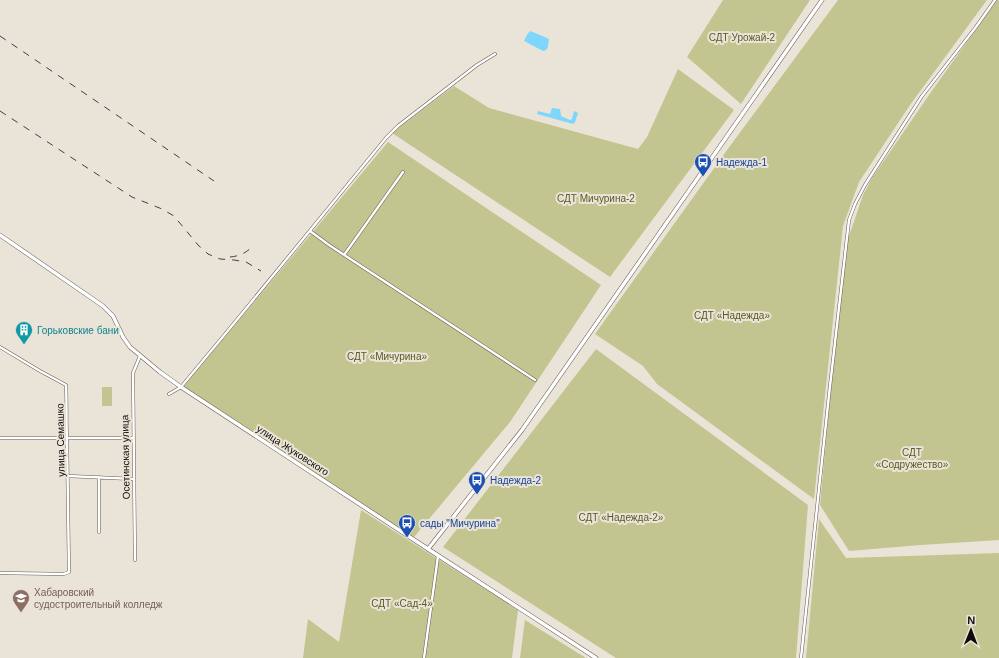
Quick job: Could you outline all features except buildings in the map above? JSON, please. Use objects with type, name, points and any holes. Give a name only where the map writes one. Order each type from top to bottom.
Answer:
[{"type":"main road","points":[[428,549],[522,430],[822,0]]},
{"type":"main road","name":"улица Жуковского","points":[[0,235],[103,306],[113,316],[123,337],[130,347],[181,387],[596,658]]},
{"type":"street","points":[[802,658],[849,220],[854,204],[865,185],[918,103],[995,0]]},
{"type":"street","points":[[168,394],[181,387],[386,138],[398,126],[477,65],[495,54]]},
{"type":"street","points":[[344,255],[403,172]]},
{"type":"street","points":[[310,231],[344,255],[535,380]]},
{"type":"street","name":"улица Семашко","points":[[0,347],[40,372],[66,384],[69,572],[64,574],[0,574]]},
{"type":"street","name":"Осетинская улица","points":[[135,560],[133,373],[140,356]]},
{"type":"street","points":[[0,438],[133,438]]},
{"type":"street","points":[[68,476],[133,479]]},
{"type":"street","points":[[99,478],[100,532]]},
{"type":"street","points":[[424,658],[438,556]]},
{"type":"green space","name":"СДТ Урожай-2","points":[[723,0],[810,0],[741,104],[687,57]]},
{"type":"green space","name":"СДТ «Надежда»","points":[[838,0],[987,0],[910,105],[859,182],[843,226],[814,499],[657,384],[643,366],[595,334],[730,146]]},
{"type":"green space","name":"СДТ «Содружество»","points":[[997,0],[999,0],[999,540],[849,551],[820,505],[846,245],[863,195],[872,178]]},
{"type":"green space","name":"СДТ Мичурина-2","points":[[678,69],[734,110],[610,277],[392,133],[454,86],[489,108],[638,149],[647,137]]},
{"type":"green space","name":"СДТ «Мичурина»","points":[[388,142],[601,285],[510,422],[414,537],[190,395],[183,387]]},
{"type":"green space","name":"СДТ «Надежда-2»","points":[[596,349],[808,505],[796,658],[616,658],[443,547]]},
{"type":"green space","points":[[102,387],[112,387],[112,406],[102,406]]},
{"type":"green space","name":"СДТ «Сад-4»","points":[[361,510],[518,610],[512,658],[303,658],[308,619],[339,642]]},
{"type":"green space","points":[[819,519],[846,558],[999,553],[999,658],[806,658]]},
{"type":"green space","points":[[525,620],[586,658],[520,658]]},
{"type":"water","points":[[530,31],[549,39],[548,47],[545,51],[524,41]]},
{"type":"water","points":[[552,108],[560,109],[561,116],[570,120],[572,119],[574,111],[578,113],[575,122],[573,124],[537,114],[538,111],[550,114]]},
{"type":"railway","points":[[0,36],[214,181]]},
{"type":"railway","points":[[0,111],[132,197],[162,209],[174,216],[198,245],[208,254],[220,259],[246,262],[261,271]]},
{"type":"railway","points":[[230,257],[243,254],[253,246]]},
{"type":"place","name":"Надежда-1","points":[[703,177]]},
{"type":"place","name":"Горьковские бани","points":[[24,345]]},
{"type":"place","name":"Надежда-2","points":[[477,495]]},
{"type":"place","name":"сады \"Мичурина\"","points":[[407,538]]},
{"type":"place","name":"Хабаровский судостроительный колледж","points":[[21,613]]}]
